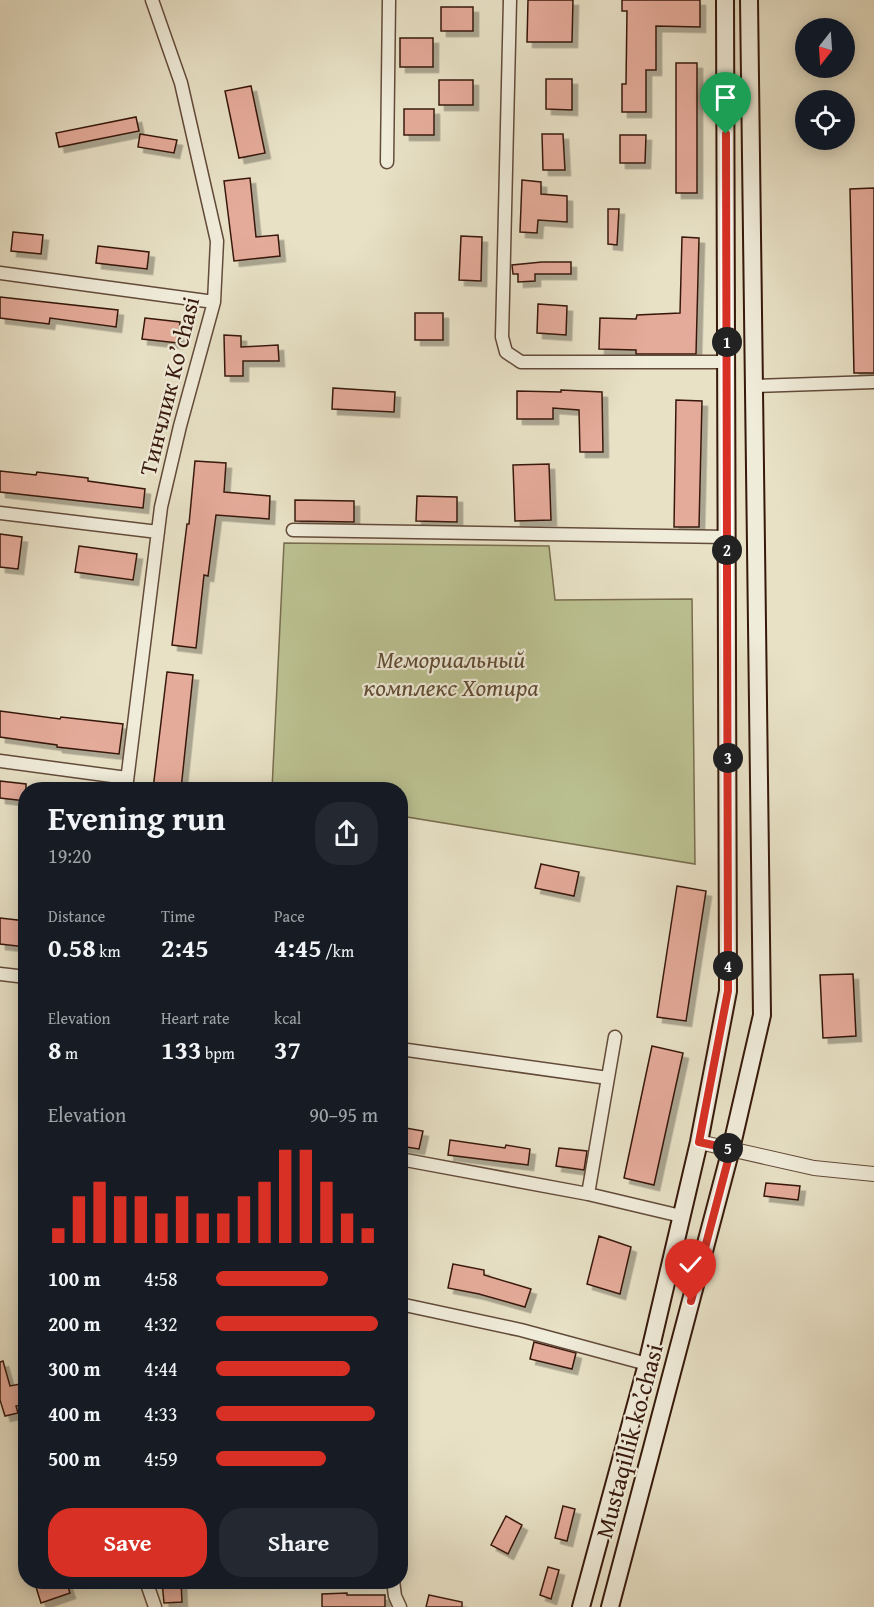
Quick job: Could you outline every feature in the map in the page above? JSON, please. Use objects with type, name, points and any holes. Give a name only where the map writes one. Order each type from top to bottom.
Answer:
[{"type":"main road","name":"Mustaqillik ko’chasi","points":[[581,1607],[647,1364],[699,1142],[728,991],[726,0]]},
{"type":"main road","name":"Mustaqillik ko’chasi","points":[[610,1607],[731,1149],[762,1015],[749,0]]},
{"type":"street","name":"Тинчлик Ko’chasi","points":[[126,782],[161,507],[180,426],[214,302],[217,241],[181,83],[152,0]]},
{"type":"street","points":[[387,162],[389,0]]},
{"type":"street","points":[[510,0],[502,337],[507,352],[521,362],[727,362]]},
{"type":"street","points":[[0,273],[214,302]]},
{"type":"street","points":[[754,386],[874,382]]},
{"type":"street","points":[[0,513],[158,532]]},
{"type":"street","points":[[293,531],[727,537]]},
{"type":"street","points":[[0,761],[120,782]]},
{"type":"street","points":[[0,974],[18,976]]},
{"type":"street","points":[[588,1194],[615,1037]]},
{"type":"street","points":[[408,1050],[608,1078]]},
{"type":"street","points":[[699,1142],[814,1168],[874,1174]]},
{"type":"street","points":[[408,1160],[588,1194],[681,1216]]},
{"type":"street","points":[[408,1306],[521,1330],[647,1364]]},
{"type":"street","points":[[149,1589],[155,1607]]},
{"type":"street","points":[[394,1589],[400,1607]]},
{"type":"green space","name":"Мемориальный комплекс Хотира","points":[[284,543],[549,546],[555,600],[692,599],[695,864],[408,817],[408,782],[272,782]]},
{"type":"building","points":[[528,0],[573,0],[572,42],[527,42]]},
{"type":"building","points":[[622,0],[700,0],[700,27],[656,26],[656,70],[646,70],[646,112],[622,112],[622,84],[626,84],[627,11],[622,11]]},
{"type":"building","points":[[441,7],[473,7],[473,31],[441,31]]},
{"type":"building","points":[[400,38],[433,38],[433,67],[400,67]]},
{"type":"building","points":[[676,63],[697,63],[697,193],[676,193]]},
{"type":"building","points":[[546,79],[572,79],[572,110],[546,109]]},
{"type":"building","points":[[439,80],[473,80],[473,105],[439,105]]},
{"type":"building","points":[[251,86],[265,153],[239,158],[225,91]]},
{"type":"building","points":[[404,109],[434,109],[434,135],[404,135]]},
{"type":"building","points":[[136,117],[139,131],[59,147],[56,133]]},
{"type":"building","points":[[140,134],[177,140],[174,153],[138,147]]},
{"type":"building","points":[[542,134],[563,134],[565,170],[543,170]]},
{"type":"building","points":[[620,135],[646,135],[645,163],[620,163]]},
{"type":"building","points":[[250,178],[256,237],[278,235],[280,256],[234,261],[224,181]]},
{"type":"building","points":[[522,180],[541,182],[541,194],[567,196],[567,222],[538,220],[537,233],[520,232]]},
{"type":"building","points":[[874,188],[874,373],[854,373],[850,189]]},
{"type":"building","points":[[608,209],[619,209],[617,245],[608,244]]},
{"type":"building","points":[[13,232],[43,235],[41,254],[11,251]]},
{"type":"building","points":[[461,236],[482,237],[481,281],[459,280]]},
{"type":"building","points":[[682,237],[699,238],[696,354],[636,354],[636,350],[599,349],[600,318],[636,319],[637,315],[680,313]]},
{"type":"building","points":[[98,246],[149,252],[147,269],[96,263]]},
{"type":"building","points":[[571,262],[571,274],[535,274],[535,281],[518,282],[518,274],[513,274],[512,265]]},
{"type":"building","points":[[0,297],[118,310],[116,327],[50,318],[49,324],[0,318]]},
{"type":"building","points":[[538,304],[567,306],[566,335],[537,333]]},
{"type":"building","points":[[415,313],[443,313],[443,340],[415,340]]},
{"type":"building","points":[[145,318],[180,322],[178,343],[142,339]]},
{"type":"building","points":[[224,335],[241,336],[241,347],[278,345],[279,361],[243,361],[243,376],[225,376]]},
{"type":"building","points":[[333,388],[395,392],[394,412],[332,409]]},
{"type":"building","points":[[561,390],[602,392],[603,452],[580,452],[579,410],[553,408],[553,419],[517,419],[517,391],[561,392]]},
{"type":"building","points":[[676,400],[702,401],[699,527],[674,527]]},
{"type":"building","points":[[195,461],[226,463],[224,492],[270,496],[269,519],[216,515],[208,576],[204,575],[196,648],[172,645],[187,524],[189,524]]},
{"type":"building","points":[[549,464],[551,520],[515,521],[513,465]]},
{"type":"building","points":[[0,471],[36,475],[37,472],[88,478],[88,481],[145,489],[143,508],[0,492]]},
{"type":"building","points":[[417,496],[457,497],[457,522],[416,521]]},
{"type":"building","points":[[295,500],[354,501],[354,522],[295,521]]},
{"type":"building","points":[[0,534],[22,537],[18,569],[0,567]]},
{"type":"building","points":[[79,546],[137,554],[133,580],[75,572]]},
{"type":"building","points":[[167,672],[193,675],[182,782],[154,782]]},
{"type":"building","points":[[0,711],[123,724],[119,754],[57,747],[57,745],[0,737]]},
{"type":"building","points":[[0,781],[18,783],[18,800],[0,798]]},
{"type":"building","points":[[541,864],[579,872],[574,896],[535,888]]},
{"type":"building","points":[[677,886],[706,891],[686,1021],[657,1017]]},
{"type":"building","points":[[0,918],[18,920],[18,946],[0,944]]},
{"type":"building","points":[[853,974],[856,1036],[823,1038],[820,975]]},
{"type":"building","points":[[652,1046],[683,1053],[654,1185],[624,1178]]},
{"type":"building","points":[[408,1128],[423,1131],[419,1149],[408,1147]]},
{"type":"building","points":[[450,1140],[505,1148],[506,1145],[530,1149],[528,1165],[448,1155]]},
{"type":"building","points":[[559,1148],[587,1151],[584,1170],[556,1166]]},
{"type":"building","points":[[766,1183],[800,1186],[798,1200],[764,1196]]},
{"type":"building","points":[[599,1236],[631,1247],[620,1294],[587,1284]]},
{"type":"building","points":[[453,1264],[484,1270],[484,1275],[531,1289],[525,1307],[448,1288]]},
{"type":"building","points":[[534,1342],[576,1353],[572,1369],[530,1359]]},
{"type":"building","points":[[3,1361],[10,1386],[18,1384],[18,1406],[16,1406],[18,1413],[5,1416],[0,1400],[0,1362]]},
{"type":"building","points":[[563,1506],[575,1509],[567,1541],[555,1538]]},
{"type":"building","points":[[506,1516],[522,1525],[508,1554],[491,1545]]},
{"type":"building","points":[[548,1567],[559,1570],[551,1599],[540,1595]]},
{"type":"building","points":[[37,1589],[69,1589],[70,1593],[41,1603]]},
{"type":"building","points":[[163,1589],[181,1589],[182,1602],[164,1603]]},
{"type":"building","points":[[347,1593],[347,1595],[385,1595],[385,1607],[322,1607],[322,1594]]},
{"type":"building","points":[[429,1595],[462,1602],[462,1607],[426,1607]]},
{"type":"route","points":[[691,1301],[731,1149],[699,1142],[728,991],[726,134]]}]
